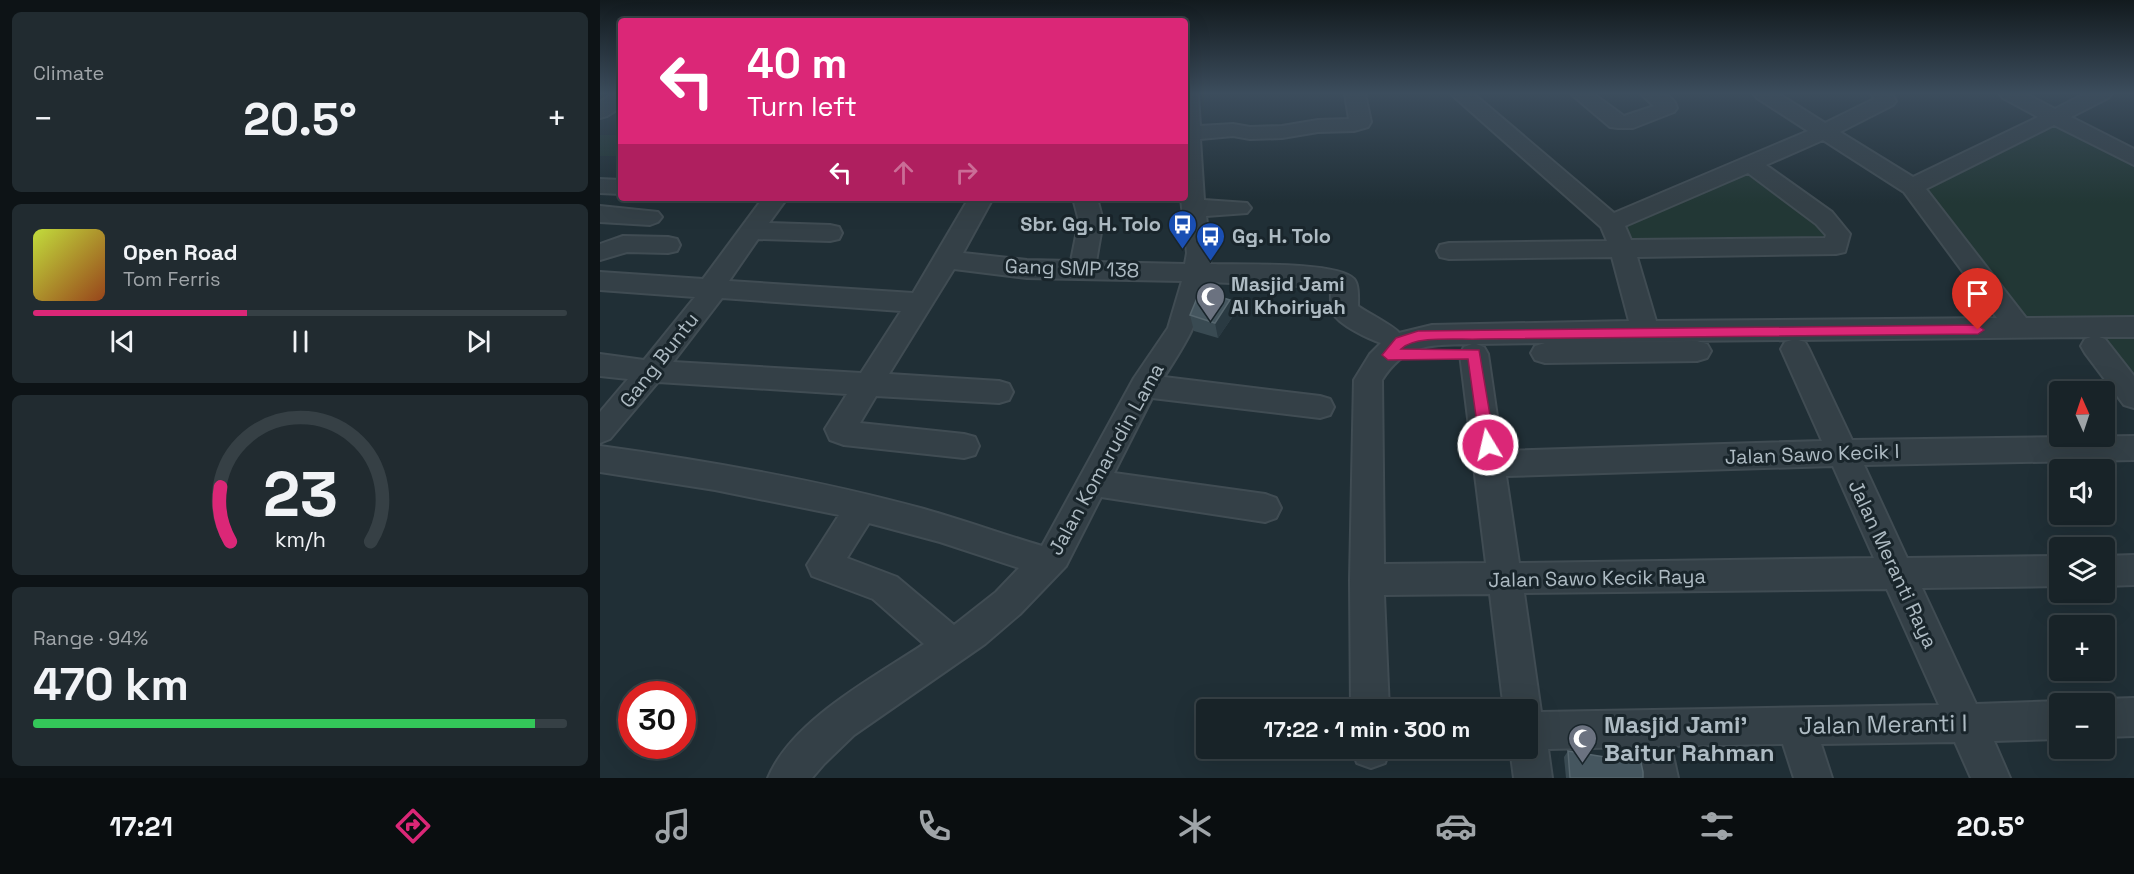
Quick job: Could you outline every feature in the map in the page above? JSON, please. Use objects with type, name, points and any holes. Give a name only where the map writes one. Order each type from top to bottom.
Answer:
[{"type":"street","points":[[1189,133],[1229,130]]},
{"type":"street","points":[[1241,130],[1292,130]]},
{"type":"street","points":[[1503,130],[1611,223],[1622,248],[1646,331]]},
{"type":"street","points":[[1821,130],[1912,187],[2020,329]]},
{"type":"street","points":[[1611,223],[1827,130]]},
{"type":"street","points":[[1912,187],[2030,130]]},
{"type":"street","points":[[2080,130],[2134,158]]},
{"type":"street","name":"Jalan Komarudin Lama","points":[[787,778],[810,750],[841,722],[973,632],[1008,603],[1048,563],[1144,386],[1186,318],[1197,274],[1199,253],[1193,208],[1189,133]]},
{"type":"street","points":[[1449,251],[1836,246],[1838,234],[1824,218],[1750,164]]},
{"type":"street","points":[[600,186],[618,187]]},
{"type":"street","name":"Gang Buntu","points":[[600,431],[714,288],[772,201]]},
{"type":"street","points":[[964,446],[840,432],[840,429],[920,303],[979,201]]},
{"type":"street","points":[[1082,270],[1091,221],[1086,201]]},
{"type":"street","points":[[1193,208],[1239,208]]},
{"type":"street","points":[[600,214],[650,217]]},
{"type":"street","points":[[752,231],[830,233]]},
{"type":"street","points":[[600,252],[609,251],[623,244],[668,245]]},
{"type":"street","name":"Gang SMP 138","points":[[946,260],[1027,269],[1296,275],[1340,281],[1345,286],[1345,310],[1372,329],[1388,345]]},
{"type":"street","points":[[602,285],[714,288],[920,303]]},
{"type":"street","points":[[1370,699],[1367,580],[1368,380],[1388,345],[1418,336],[1646,331],[1709,341],[1795,349],[2020,329],[2134,327]]},
{"type":"street","points":[[1388,345],[1474,354],[1709,341],[1898,339],[2134,345]]},
{"type":"street","points":[[2095,345],[2134,397]]},
{"type":"street","name":"Jalan Meranti Raya","points":[[1795,349],[1991,778]]},
{"type":"street","points":[[1474,354],[1491,464],[1522,699]]},
{"type":"street","points":[[600,365],[650,371],[999,392]]},
{"type":"street","points":[[1144,386],[1320,407]]},
{"type":"street","name":"Jalan Sawo Kecik I","points":[[1491,464],[1843,453],[2134,448]]},
{"type":"street","points":[[600,459],[672,468],[862,507],[944,529],[1048,563]]},
{"type":"street","points":[[1093,483],[1265,508]]},
{"type":"street","points":[[862,507],[824,565],[885,588],[952,646]]},
{"type":"street","points":[[2115,571],[2134,570]]},
{"type":"street","name":"Jalan Sawo Kecik Raya","points":[[1367,580],[2049,571]]},
{"type":"street","points":[[2115,718],[2134,717]]},
{"type":"street","name":"Jalan Meranti I","points":[[1538,732],[1647,727],[2049,720]]},
{"type":"street","points":[[1796,725],[1813,778]]},
{"type":"street","points":[[1647,727],[1659,778]]},
{"type":"street","points":[[1530,759],[1533,778]]},
{"type":"green space","points":[[2030,130],[2080,130],[2134,158],[2134,397],[2082,328],[2020,329],[1912,187]]},
{"type":"green space","points":[[600,135],[618,135],[618,156],[600,156]]},
{"type":"green space","points":[[1764,163],[1823,220],[1834,243],[1630,239],[1619,222]]},
{"type":"building","points":[[1200,291],[1230,300],[1215,323],[1190,315]]},
{"type":"building","name":"Masjid Jami' Baitur Rahman","points":[[1568,751],[1641,763],[1643,778],[1570,778]]},
{"type":"place","name":"Sbr. Gg. H. Tolo","points":[[1182,250]]},
{"type":"place","name":"Gg. H. Tolo","points":[[1211,262]]},
{"type":"place","name":"Masjid Jami Al Khoiriyah","points":[[1210,322]]},
{"type":"place","name":"Masjid Jami' Baitur Rahman","points":[[1583,764]]},
{"type":"route","points":[[1488,445],[1474,354],[1388,355],[1401,342],[1418,336],[1480,334],[1978,330]]}]
